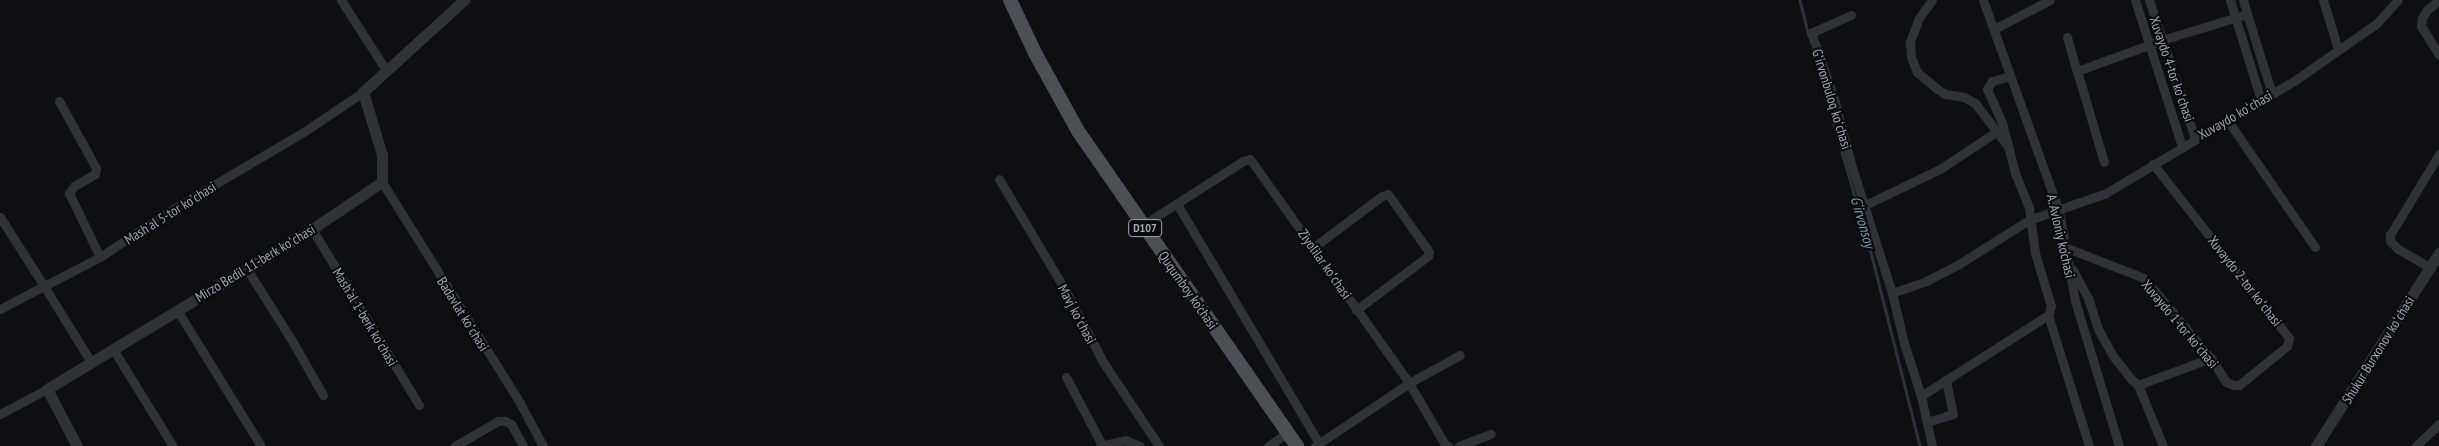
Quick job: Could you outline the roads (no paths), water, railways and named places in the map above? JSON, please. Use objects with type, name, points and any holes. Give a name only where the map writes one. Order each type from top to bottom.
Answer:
[{"type":"main road","name":"Ququmboy ko'chasi","points":[[1010,0],[1035,53],[1078,131],[1298,446]]},
{"type":"street","points":[[341,0],[386,70]]},
{"type":"street","points":[[382,182],[382,156],[363,92],[464,0]]},
{"type":"street","points":[[1932,0],[1913,30],[1910,51],[1913,64],[1929,84],[1945,94],[1964,97],[1975,104],[2008,146]]},
{"type":"street","points":[[1994,29],[2050,0]]},
{"type":"street","points":[[2135,0],[2182,146]]},
{"type":"street","name":"Xuvaydo 4-tor koʻchasi","points":[[2149,0],[2195,138]]},
{"type":"street","points":[[2230,0],[2261,100]]},
{"type":"street","points":[[2243,0],[2272,94]]},
{"type":"street","points":[[2323,0],[2338,49]]},
{"type":"street","name":"Xuvaydo koʻchasi","points":[[2059,211],[2106,193],[2195,138],[2228,121],[2272,94],[2376,23],[2398,0]]},
{"type":"street","points":[[2439,0],[2427,10],[2422,18],[2421,26],[2439,55]]},
{"type":"street","name":"A. Avloniy ko‘chasi","points":[[1985,1],[2059,211],[2075,301],[2119,446]]},
{"type":"street","points":[[2077,71],[2162,40],[2248,14]]},
{"type":"street","name":"Gʻirvonbuloq koʻchasi","points":[[1850,15],[1813,32],[1812,35],[1833,95],[1863,206],[1892,293],[1904,343],[1921,396],[1932,446]]},
{"type":"street","points":[[2067,37],[2104,162]]},
{"type":"street","points":[[2010,76],[1992,81],[1988,87],[2002,122],[2015,173],[2029,208],[2029,220],[2035,253],[2050,306],[2048,315],[2089,446]]},
{"type":"street","name":"Mashʼal 5-tor koʼchasi","points":[[0,309],[100,257],[162,215],[305,131],[363,92]]},
{"type":"street","points":[[59,101],[96,168],[95,174],[74,186],[69,193],[100,257]]},
{"type":"street","points":[[2228,121],[2316,248]]},
{"type":"street","points":[[1863,206],[1940,169],[1996,132]]},
{"type":"street","points":[[2430,268],[2398,249],[2390,241],[2390,235],[2439,154]]},
{"type":"street","name":"Ziyolilar koʻchasi","points":[[1177,204],[1243,161],[1250,159],[1314,246],[1356,310],[1409,384],[1446,445]]},
{"type":"street","name":"Xuvaydo 2-tor koʻchasi","points":[[2153,164],[2289,338],[2290,343],[2287,346],[2239,385],[2233,385]]},
{"type":"street","name":"Mavj koʻchasi","points":[[1000,179],[1068,293],[1103,362],[1159,446]]},
{"type":"street","name":"Mirzo Bedil 11-berk koʻchasi","points":[[47,389],[246,269],[382,182]]},
{"type":"street","name":"Badavlat koʻchasi","points":[[382,182],[520,403],[543,446]]},
{"type":"street","points":[[1314,246],[1382,196],[1388,194],[1429,252],[1428,256],[1356,310]]},
{"type":"street","points":[[1143,225],[1177,204],[1317,445],[1409,384],[1460,355]]},
{"type":"street","points":[[1892,293],[1926,281],[1959,264],[2029,220],[2059,211]]},
{"type":"street","points":[[0,217],[91,362]]},
{"type":"street","name":"Mashʼal 1-berk koʼchasi","points":[[312,228],[419,405]]},
{"type":"street","name":"Xuvaydo 1-tor koʻchasi","points":[[2067,248],[2144,278],[2211,358],[2226,382],[2233,385]]},
{"type":"street","name":"Shukur Burxonov koʻchasi","points":[[2316,446],[2439,253]]},
{"type":"street","points":[[2069,262],[2088,298],[2098,329],[2109,349],[2130,379],[2138,385],[2163,446]]},
{"type":"street","points":[[246,269],[294,344],[323,395]]},
{"type":"street","points":[[177,310],[261,446]]},
{"type":"street","points":[[1921,396],[2048,315]]},
{"type":"street","points":[[114,349],[173,446]]},
{"type":"street","points":[[2138,385],[2211,358]]},
{"type":"street","points":[[1066,377],[1101,446],[1125,440],[1140,446]]},
{"type":"street","points":[[1927,422],[1953,414],[1946,380]]},
{"type":"street","points":[[0,414],[47,389],[77,446]]},
{"type":"street","points":[[455,446],[498,421],[505,421],[510,424],[523,446]]},
{"type":"street","points":[[2416,446],[2439,424]]},
{"type":"street","points":[[1268,446],[1289,432]]},
{"type":"street","points":[[1459,446],[1492,434]]},
{"type":"waterway","name":"G‘irvonsoy","points":[[1800,0],[1809,35]]},
{"type":"waterway","name":"G‘irvonsoy","points":[[1814,55],[1872,256],[1920,446]]}]
